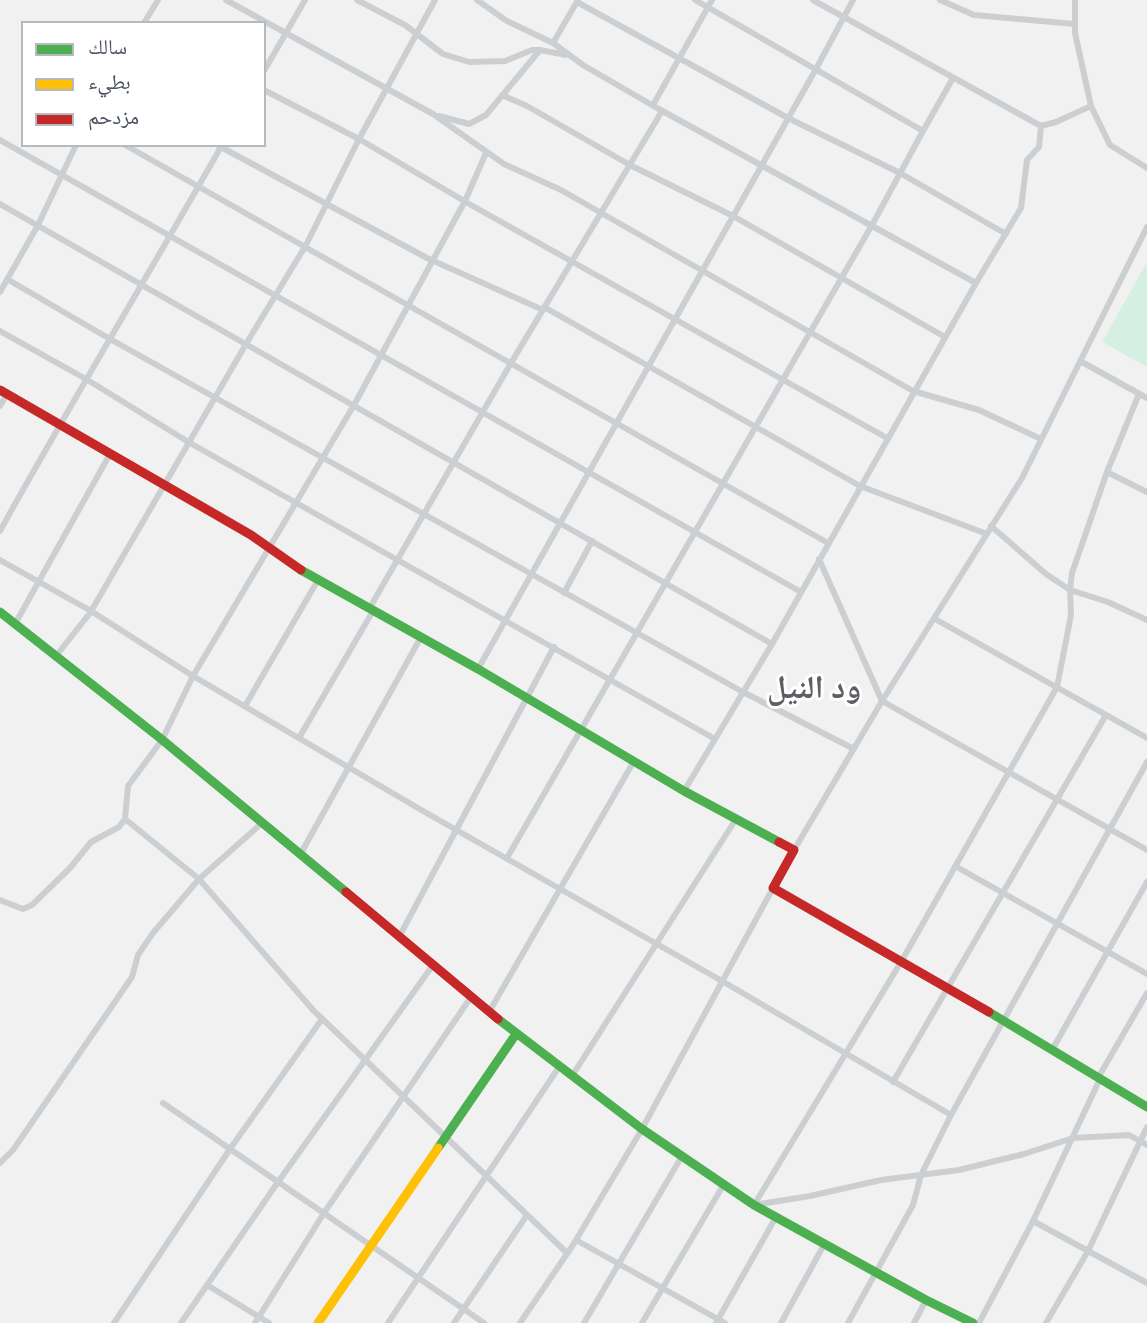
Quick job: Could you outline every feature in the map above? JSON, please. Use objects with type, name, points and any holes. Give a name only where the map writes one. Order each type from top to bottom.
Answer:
[{"type":"street","points":[[145,21],[159,0]]},
{"type":"street","points":[[226,0],[264,21]]},
{"type":"street","points":[[266,68],[305,0]]},
{"type":"street","points":[[357,0],[417,34],[443,54],[469,62],[505,61],[532,50],[571,56]]},
{"type":"street","points":[[56,656],[91,611],[305,247],[325,203],[435,0]]},
{"type":"street","points":[[477,0],[507,21],[553,43],[663,111],[976,283]]},
{"type":"street","points":[[695,0],[923,131]]},
{"type":"street","points":[[653,105],[712,0]]},
{"type":"street","points":[[813,0],[1041,126],[1091,106]]},
{"type":"street","points":[[478,669],[853,0]]},
{"type":"street","points":[[940,0],[974,15],[1075,24]]},
{"type":"street","points":[[1075,0],[1075,24],[1091,106],[1110,145],[1147,168]]},
{"type":"street","points":[[553,43],[577,1],[788,118],[900,173],[1006,234]]},
{"type":"street","points":[[266,22],[433,114],[504,164],[561,190],[913,391],[979,410],[1041,439]]},
{"type":"street","points":[[433,114],[469,124],[486,115],[540,50]]},
{"type":"street","points":[[507,858],[842,278],[953,78]]},
{"type":"street","points":[[266,91],[359,139],[887,438]]},
{"type":"street","points":[[502,96],[527,106],[630,165],[733,216],[945,337]]},
{"type":"street","points":[[299,738],[398,558],[511,363],[663,111]]},
{"type":"street","points":[[684,791],[772,644],[913,391],[1021,208],[1027,160],[1039,147],[1041,126]]},
{"type":"street","points":[[0,140],[800,592]]},
{"type":"street","points":[[0,292],[38,225],[75,147]]},
{"type":"street","points":[[128,147],[828,543]]},
{"type":"street","points":[[0,531],[58,425],[143,285],[219,147]]},
{"type":"street","points":[[222,147],[433,261],[544,309],[860,486],[987,534]]},
{"type":"street","points":[[0,900],[23,909],[32,905],[70,868],[91,842],[119,827],[125,819],[128,786],[162,740],[193,676],[354,405],[465,201],[486,153]]},
{"type":"street","points":[[0,204],[772,644]]},
{"type":"street","points":[[520,1323],[576,1240],[642,1129],[794,850],[854,748],[1022,478],[1146,230]]},
{"type":"street","points":[[7,279],[110,340],[638,634],[743,692],[854,748]]},
{"type":"street","points":[[0,331],[86,379],[190,443],[715,739]]},
{"type":"street","points":[[1080,361],[1147,398]]},
{"type":"street","points":[[0,406],[3,392],[270,547],[292,565],[478,669],[684,791],[794,850]]},
{"type":"street","points":[[754,1205],[901,962],[1057,687],[1071,615],[1072,573],[1107,472],[1139,394]]},
{"type":"street","points":[[15,624],[110,454]]},
{"type":"street","points":[[1107,472],[1147,492]]},
{"type":"street","points":[[991,526],[1045,574],[1070,590],[1108,602],[1147,620]]},
{"type":"street","points":[[564,593],[592,541]]},
{"type":"street","points":[[819,559],[882,701],[1147,850]]},
{"type":"street","points":[[0,560],[91,611],[193,676],[299,738],[951,1115]]},
{"type":"street","points":[[245,706],[318,580]]},
{"type":"street","points":[[0,612],[162,740],[516,1034],[642,1129],[754,1205],[973,1323]]},
{"type":"street","points":[[935,619],[1147,738]]},
{"type":"street","points":[[300,855],[421,637]]},
{"type":"street","points":[[399,937],[554,647]]},
{"type":"street","points":[[893,1082],[1105,715]]},
{"type":"street","points":[[489,1012],[634,761]]},
{"type":"street","points":[[848,1323],[913,1205],[921,1175],[951,1115],[1147,762]]},
{"type":"street","points":[[125,819],[199,879],[322,1019],[567,1253]]},
{"type":"street","points":[[572,1076],[736,819]]},
{"type":"street","points":[[0,1163],[13,1150],[132,976],[138,955],[153,933],[199,879],[262,823]]},
{"type":"street","points":[[956,866],[1147,974]]},
{"type":"street","points":[[1052,1050],[1147,882]]},
{"type":"street","points":[[773,888],[1003,1020],[1147,1107]]},
{"type":"street","points":[[181,1323],[433,965]]},
{"type":"street","points":[[979,1323],[1033,1221],[1099,1079],[1147,993]]},
{"type":"street","points":[[257,1320],[324,1213],[471,997]]},
{"type":"street","points":[[114,1323],[230,1149],[322,1019]]},
{"type":"street","points":[[318,1323],[516,1034]]},
{"type":"street","points":[[388,1323],[559,1067]]},
{"type":"street","points":[[163,1103],[484,1323]]},
{"type":"street","points":[[1046,1323],[1088,1251],[1144,1143],[1147,1126]]},
{"type":"street","points":[[754,1205],[881,1180],[960,1170],[1073,1138],[1129,1135],[1144,1143]]},
{"type":"street","points":[[584,1323],[682,1156]]},
{"type":"street","points":[[642,1323],[724,1184]]},
{"type":"street","points":[[454,1323],[527,1215]]},
{"type":"street","points":[[576,1240],[720,1322],[776,1217]]},
{"type":"street","points":[[1033,1221],[1147,1283]]},
{"type":"street","points":[[781,1323],[825,1243]]},
{"type":"street","points":[[207,1284],[257,1320],[269,1323]]},
{"type":"street","points":[[914,1323],[926,1300]]},
{"type":"green space","points":[[1147,262],[1147,367],[1102,342]]},
{"type":"traffic: fast","points":[[301,570],[478,669],[684,791],[779,842]]},
{"type":"traffic: fast","points":[[0,612],[160,738],[346,892]]},
{"type":"traffic: fast","points":[[989,1012],[1147,1107]]},
{"type":"traffic: fast","points":[[498,1019],[642,1129],[754,1205],[973,1323]]},
{"type":"traffic: fast","points":[[438,1148],[516,1034]]},
{"type":"traffic: slow","points":[[318,1323],[438,1148]]},
{"type":"traffic: jam","points":[[0,390],[251,535],[301,570]]},
{"type":"traffic: jam","points":[[779,842],[794,850],[773,888],[989,1012]]},
{"type":"traffic: jam","points":[[346,892],[498,1019]]},
{"type":"district","name":"ود النيل","points":[[814,688]]}]
